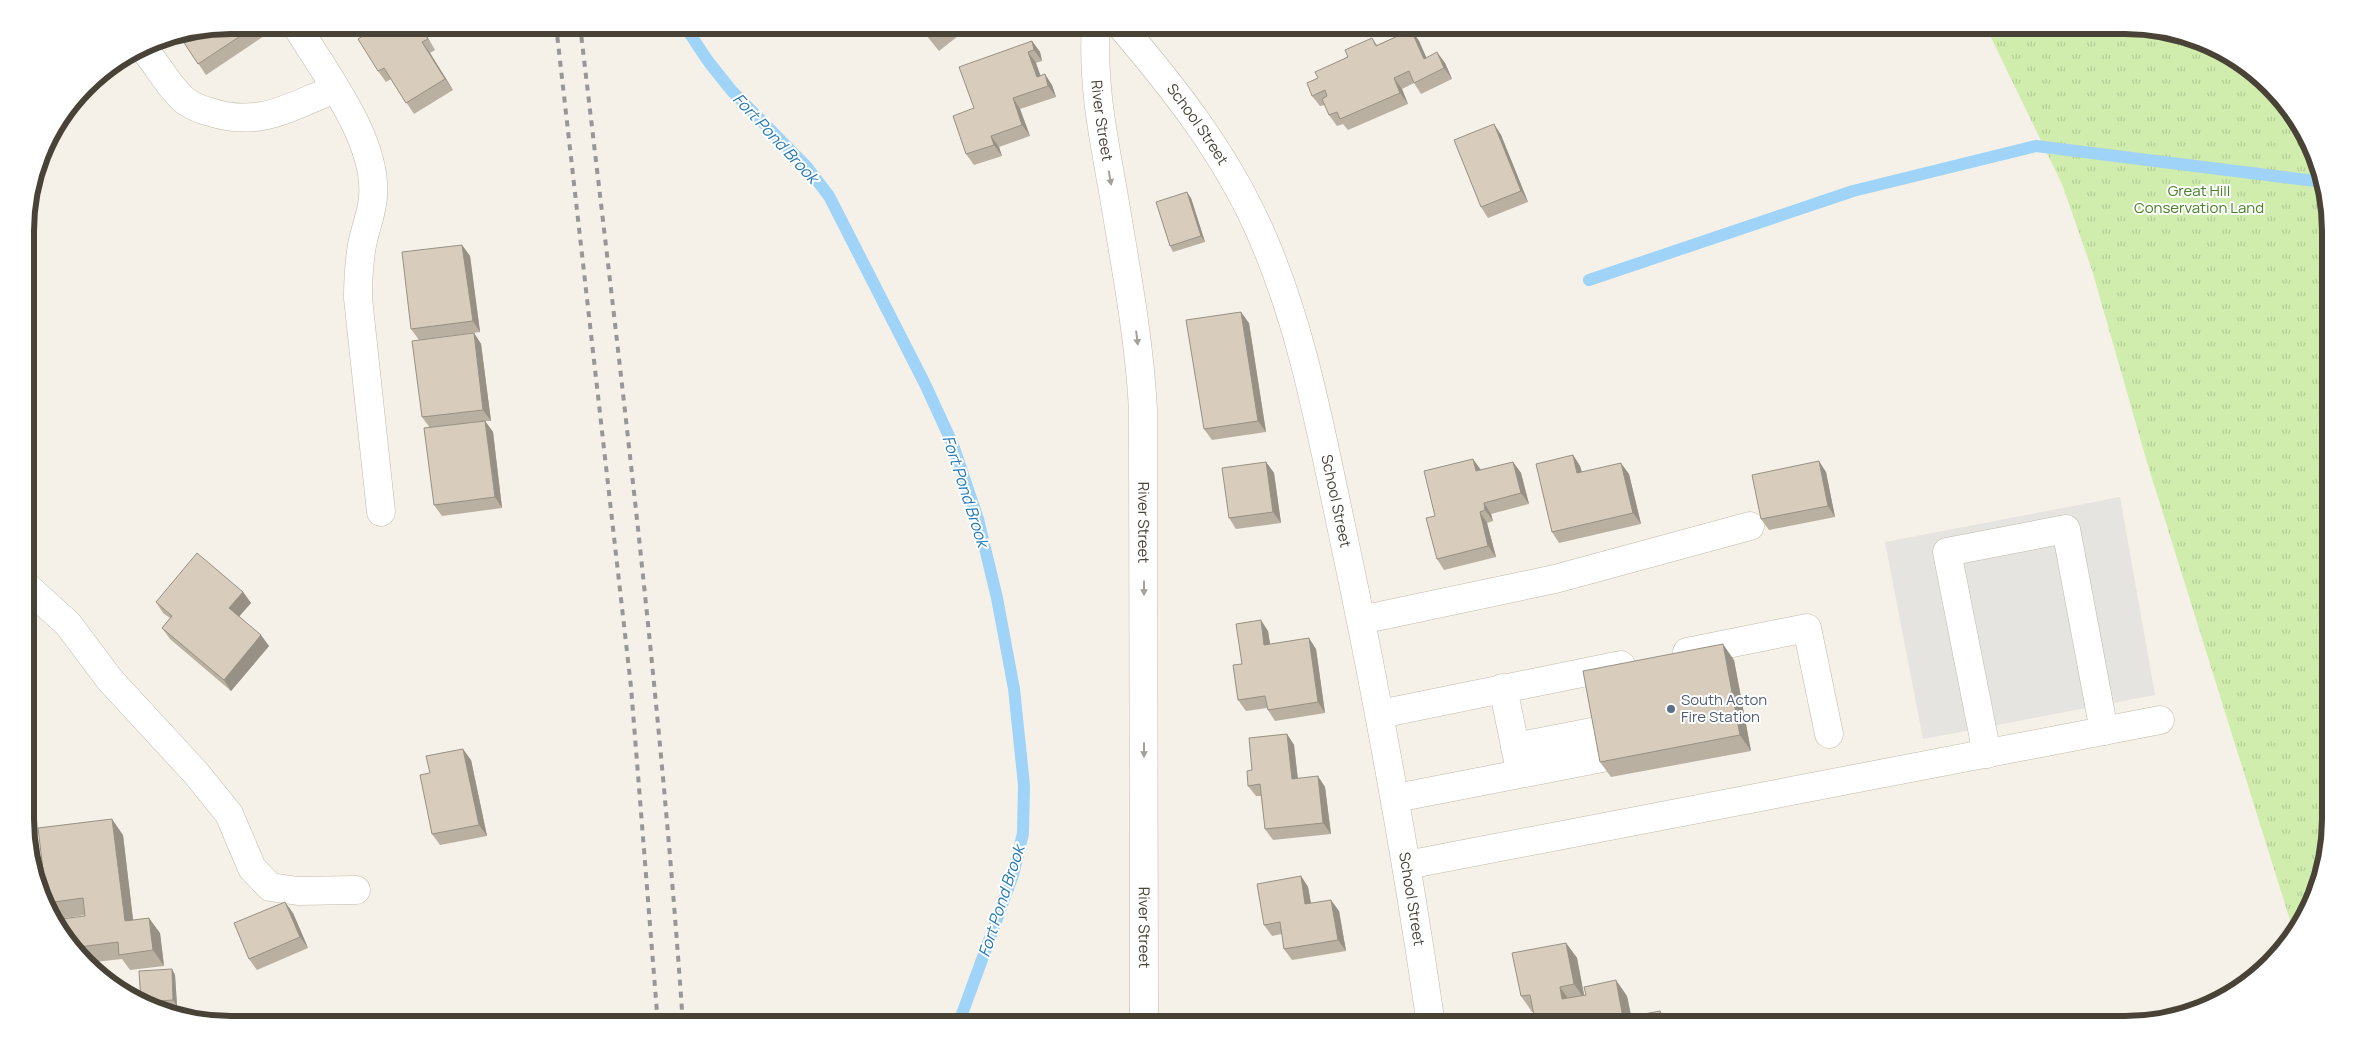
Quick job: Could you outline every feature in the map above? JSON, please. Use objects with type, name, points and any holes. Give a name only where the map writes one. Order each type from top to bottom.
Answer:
[{"type":"street","points":[[301,34],[364,140],[373,180],[372,208],[358,268],[358,298],[381,512]]},
{"type":"street","name":"River Street","points":[[1096,34],[1095,68],[1099,110],[1134,316],[1143,409],[1144,1016]]},
{"type":"street","name":"School Street","points":[[1128,34],[1181,98],[1210,141],[1247,204],[1276,269],[1307,368],[1361,620],[1396,798],[1430,1016]]},
{"type":"street","points":[[146,53],[181,97],[204,110],[232,118],[247,120],[261,118],[335,89]]},
{"type":"street","points":[[1361,620],[1548,581],[1750,526]]},
{"type":"street","points":[[1987,754],[1948,552],[2066,529],[2104,731]]},
{"type":"street","points":[[34,593],[68,624],[110,680],[195,772],[229,814],[252,868],[270,887],[298,891],[356,890]]},
{"type":"street","points":[[1380,714],[1807,628],[1829,734]]},
{"type":"street","points":[[1503,688],[1520,774]]},
{"type":"street","points":[[1407,865],[2160,720]]},
{"type":"street","points":[[1515,746],[1602,730]]},
{"type":"street","points":[[1396,798],[1607,757]]},
{"type":"green space","name":"Great Hill Conservation Land","points":[[1989,34],[2151,35],[2177,40],[2213,54],[2245,74],[2265,91],[2282,111],[2302,143],[2316,179],[2322,217],[2322,833],[2316,871],[2302,907],[2292,925],[2146,459],[2092,270],[2062,184]]},
{"type":"shaded area","points":[[2120,497],[2155,695],[1923,739],[1885,542]]},
{"type":"building","points":[[243,34],[198,64],[182,40],[205,35]]},
{"type":"building","points":[[366,34],[425,34],[428,39],[422,42],[445,79],[406,103],[384,68],[378,71],[358,39]]},
{"type":"building","points":[[1402,34],[1413,34],[1424,59],[1437,52],[1444,68],[1414,83],[1409,71],[1394,78],[1400,93],[1340,119],[1337,112],[1329,115],[1322,99],[1327,96],[1325,90],[1312,96],[1307,83],[1318,78],[1315,72],[1348,57],[1345,50],[1372,38],[1376,46]]},
{"type":"building","points":[[1032,41],[1034,50],[1028,52],[1037,77],[1045,74],[1048,86],[1013,98],[1022,125],[991,136],[994,145],[966,154],[953,116],[974,108],[959,67]]},
{"type":"building","points":[[1494,124],[1521,191],[1481,207],[1454,140]]},
{"type":"building","points":[[1187,192],[1201,236],[1170,246],[1156,202]]},
{"type":"building","points":[[462,245],[473,321],[411,329],[402,252]]},
{"type":"building","points":[[1241,312],[1258,421],[1204,429],[1186,320]]},
{"type":"building","points":[[474,333],[483,410],[422,417],[412,341]]},
{"type":"building","points":[[485,421],[495,497],[434,505],[424,428]]},
{"type":"building","points":[[1573,455],[1577,473],[1621,463],[1633,513],[1552,532],[1536,464]]},
{"type":"building","points":[[1473,459],[1476,471],[1513,462],[1521,493],[1484,503],[1485,510],[1480,512],[1488,546],[1437,559],[1426,518],[1435,516],[1424,471]]},
{"type":"building","points":[[1819,461],[1828,506],[1761,519],[1752,475]]},
{"type":"building","points":[[1266,462],[1273,512],[1229,518],[1222,468]]},
{"type":"building","points":[[197,553],[243,592],[229,608],[261,635],[224,680],[162,628],[172,616],[156,602]]},
{"type":"building","points":[[1261,620],[1264,645],[1309,638],[1318,702],[1268,710],[1265,696],[1238,700],[1233,665],[1242,664],[1236,624]]},
{"type":"building","name":"South Acton Fire Station","points":[[1723,644],[1740,735],[1600,762],[1583,671]]},
{"type":"building","points":[[1287,734],[1292,779],[1318,776],[1323,823],[1265,829],[1260,784],[1248,786],[1247,771],[1252,770],[1249,738]]},
{"type":"building","points":[[463,749],[479,825],[432,834],[420,775],[430,773],[426,756]]},
{"type":"building","points":[[112,819],[125,921],[149,918],[153,950],[119,955],[118,942],[81,947],[61,919],[85,916],[83,898],[52,902],[45,885],[38,828]]},
{"type":"building","points":[[1301,876],[1305,904],[1331,900],[1338,940],[1284,949],[1280,922],[1264,925],[1257,884]]},
{"type":"building","points":[[285,902],[300,937],[249,959],[234,923]]},
{"type":"building","points":[[1566,943],[1574,984],[1560,987],[1562,999],[1586,995],[1584,987],[1616,980],[1623,1016],[1534,1016],[1530,995],[1521,996],[1512,953]]},
{"type":"building","points":[[172,969],[173,1000],[155,1001],[141,995],[139,971]]},
{"type":"building","points":[[1660,1011],[1661,1016],[1634,1016]]},
{"type":"waterway","name":"Fort Pond Brook","points":[[690,34],[731,90],[806,166],[829,196],[925,384],[953,445],[978,519],[997,598],[1014,689],[1024,785],[1023,833],[1013,875],[961,1016]]},
{"type":"waterway","points":[[1589,280],[1853,191],[2036,146],[2316,181]]},
{"type":"railway","points":[[557,34],[631,687],[657,1016]]},
{"type":"railway","points":[[581,34],[651,649],[674,900],[682,1016]]},
{"type":"place","name":"South Acton Fire Station","points":[[1671,709]]}]
